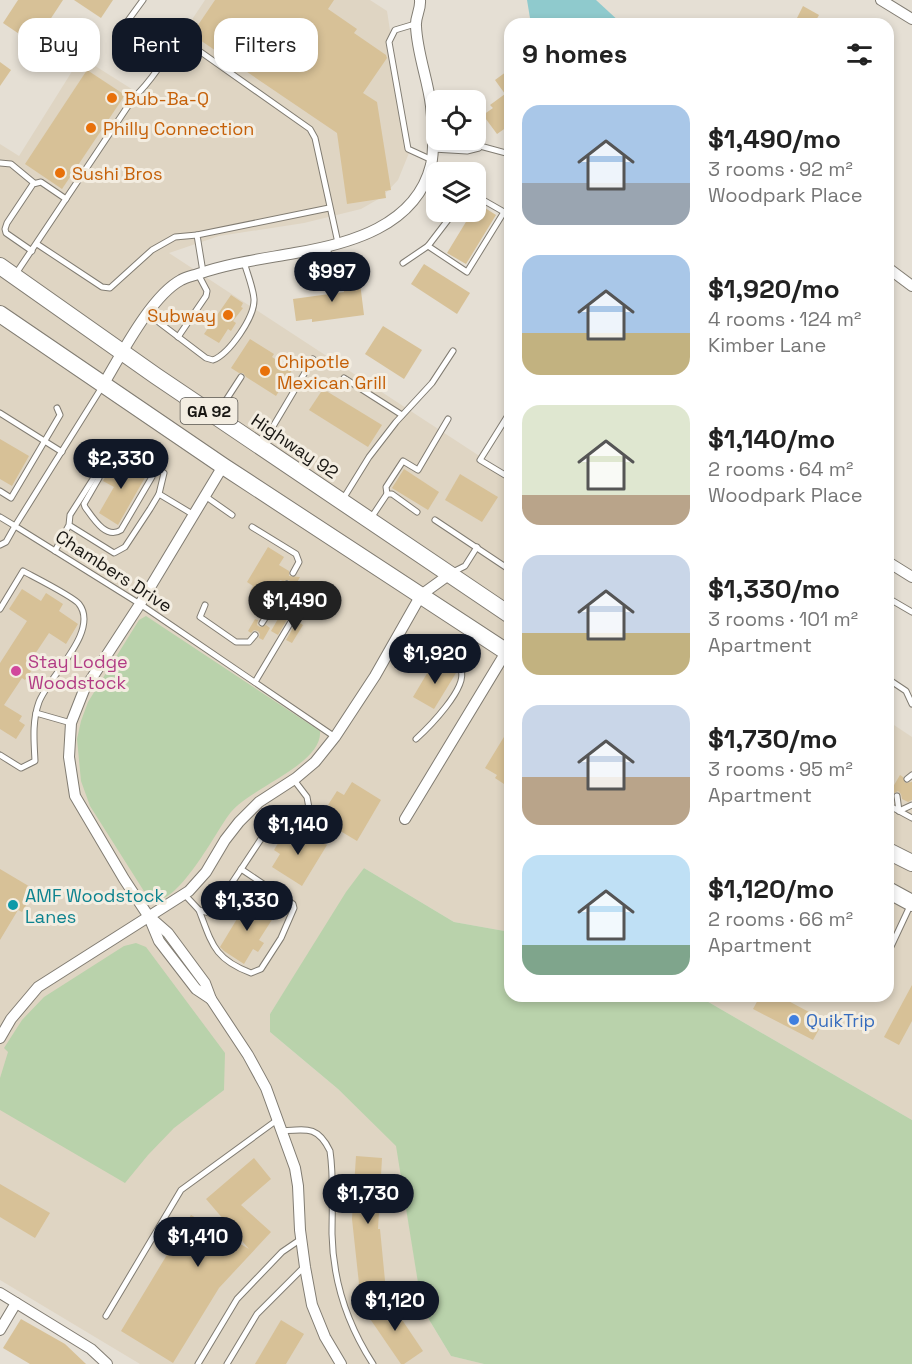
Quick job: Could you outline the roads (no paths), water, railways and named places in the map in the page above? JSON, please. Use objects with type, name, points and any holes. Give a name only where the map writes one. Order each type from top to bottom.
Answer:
[{"type":"main road","name":"Highway 92","points":[[0,267],[450,574],[504,606]]},
{"type":"main road","name":"GA 92","points":[[0,314],[223,466],[504,650]]},
{"type":"main road","points":[[894,854],[912,863]]},
{"type":"main road","points":[[894,893],[912,903]]},
{"type":"street","points":[[420,0],[421,8],[416,24],[428,90]]},
{"type":"street","points":[[881,0],[912,20]]},
{"type":"street","points":[[103,385],[148,314],[168,289],[181,279],[227,264],[310,251],[371,233],[398,218],[417,197],[426,178]]},
{"type":"street","points":[[894,272],[912,286]]},
{"type":"street","points":[[223,466],[140,604],[84,690],[71,723],[69,757],[75,796],[149,917],[159,941],[196,990],[210,999],[248,1055],[266,1088],[290,1153],[298,1186],[301,1239],[312,1305],[325,1337],[341,1364]]},
{"type":"street","points":[[894,566],[912,577]]},
{"type":"street","points":[[0,1038],[17,1011],[38,987],[184,894],[206,872],[239,822],[259,802],[294,780],[315,762],[335,737],[375,676],[421,595],[450,574]]},
{"type":"street","points":[[405,819],[504,659]]},
{"type":"street","points":[[0,1293],[91,1349],[107,1364]]},
{"type":"street","points":[[0,1330],[16,1303]]},
{"type":"lane","points":[[130,18],[143,0]]},
{"type":"lane","points":[[416,24],[394,30],[389,42],[408,149],[434,162],[475,150]]},
{"type":"lane","points":[[14,276],[134,97],[145,88],[181,41],[188,43],[310,129],[315,138],[329,208],[334,280]]},
{"type":"lane","points":[[486,148],[504,152]]},
{"type":"lane","points":[[0,163],[11,164],[34,183],[41,182],[66,199]]},
{"type":"lane","points":[[32,251],[3,233],[7,223],[34,183]]},
{"type":"lane","points":[[428,246],[467,272],[504,212],[486,202]]},
{"type":"lane","points":[[37,244],[102,287],[110,288],[152,250],[175,237],[196,235],[329,208]]},
{"type":"lane","points":[[403,263],[428,246],[446,222]]},
{"type":"lane","points":[[178,337],[206,296],[207,291],[201,273],[196,235]]},
{"type":"lane","points":[[148,314],[206,358],[213,360],[221,357],[243,328],[253,308],[254,299],[244,262]]},
{"type":"lane","points":[[343,500],[369,457],[402,415],[432,383],[453,351]]},
{"type":"lane","points":[[261,446],[313,359]]},
{"type":"lane","points":[[216,416],[241,377]]},
{"type":"lane","points":[[344,378],[402,415]]},
{"type":"lane","points":[[0,545],[6,542],[103,385]]},
{"type":"lane","points":[[0,491],[11,498],[60,414],[57,408]]},
{"type":"lane","points":[[0,413],[62,452]]},
{"type":"lane","points":[[370,519],[387,494],[386,487],[403,461],[418,470],[448,419]]},
{"type":"lane","points":[[504,422],[480,460],[504,474]]},
{"type":"lane","points":[[55,551],[69,525],[70,515],[116,443],[164,473],[159,494],[125,547],[114,553],[69,525]]},
{"type":"lane","points":[[99,468],[99,478],[84,504],[103,529],[110,533],[117,533],[121,530],[152,477],[152,465]]},
{"type":"lane","points":[[159,494],[194,515]]},
{"type":"lane","points":[[387,494],[392,494],[417,512]]},
{"type":"lane","points":[[205,496],[232,515]]},
{"type":"lane","name":"Chambers Drive","points":[[0,517],[140,604],[335,737]]},
{"type":"lane","points":[[435,520],[504,566]]},
{"type":"lane","points":[[252,528],[296,554],[299,562],[293,573]]},
{"type":"lane","points":[[450,574],[465,566],[477,548]]},
{"type":"lane","points":[[0,609],[23,571],[79,603],[85,617],[83,631],[40,700],[33,730],[35,761],[21,768],[0,755]]},
{"type":"lane","points":[[262,623],[287,584]]},
{"type":"lane","points":[[255,682],[313,585]]},
{"type":"lane","points":[[894,602],[912,612]]},
{"type":"lane","points":[[205,605],[200,617],[236,642],[249,642],[255,635]]},
{"type":"lane","points":[[416,739],[441,713],[462,677],[462,670],[456,663],[435,650],[430,648],[426,650]]},
{"type":"lane","points":[[894,684],[906,691],[912,704]]},
{"type":"lane","points":[[36,713],[71,723]]},
{"type":"lane","points":[[199,910],[209,913],[214,910],[261,839],[309,808],[307,797],[294,780]]},
{"type":"lane","points":[[897,796],[899,811]]},
{"type":"lane","points":[[899,811],[906,801]]},
{"type":"lane","points":[[899,811],[912,806]]},
{"type":"lane","points":[[894,808],[912,818]]},
{"type":"lane","points":[[184,894],[199,910],[217,952],[235,966],[251,973],[261,969],[281,938],[294,908],[293,904],[241,868]]},
{"type":"lane","points":[[894,940],[912,903]]},
{"type":"lane","points":[[106,1316],[181,1190],[277,1120]]},
{"type":"lane","points":[[282,1131],[306,1129],[315,1132],[324,1139],[330,1151],[335,1274],[345,1311],[360,1344],[373,1364]]},
{"type":"lane","points":[[198,1364],[237,1299],[282,1252],[301,1239]]},
{"type":"lane","points":[[227,1364],[257,1314],[305,1267]]},
{"type":"water","points":[[527,0],[596,0],[616,18],[530,18]]},
{"type":"place","name":"Bub-Ba-Q","points":[[112,98]]},
{"type":"place","name":"Philly Connection","points":[[91,128]]},
{"type":"place","name":"Sushi Bros","points":[[60,173]]},
{"type":"place","name":"Subway","points":[[228,315]]},
{"type":"place","name":"Chipotle Mexican Grill","points":[[265,371]]},
{"type":"place","name":"Stay Lodge Woodstock","points":[[16,671]]},
{"type":"place","name":"AMF Woodstock Lanes","points":[[13,905]]},
{"type":"place","name":"QuikTrip","points":[[794,1020]]}]
